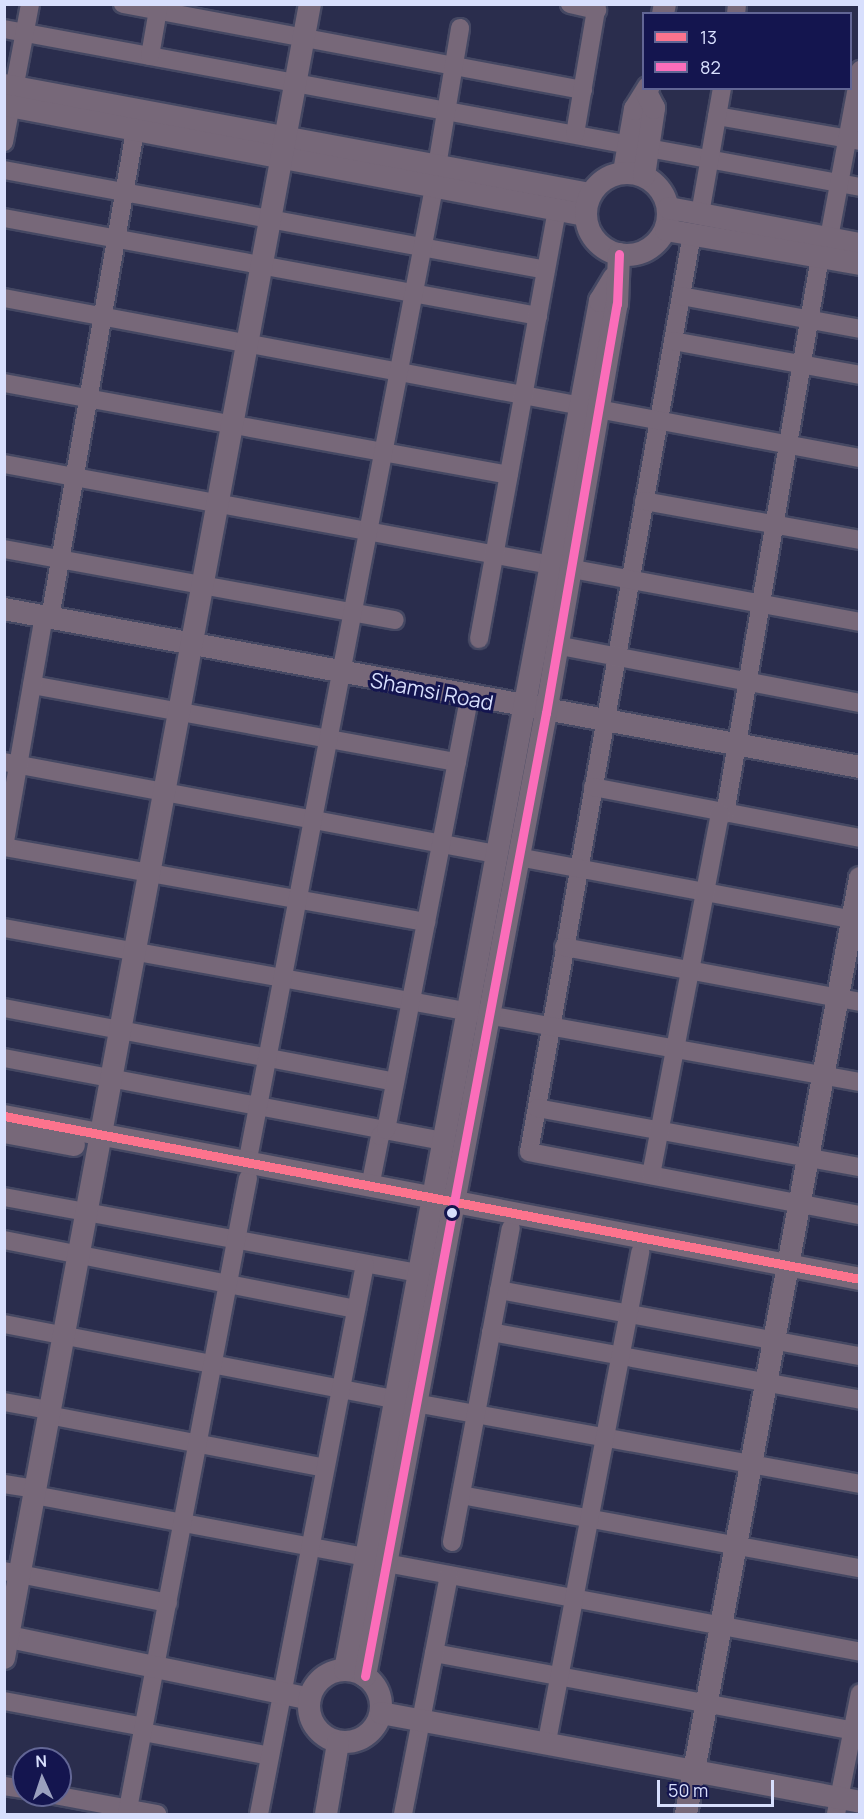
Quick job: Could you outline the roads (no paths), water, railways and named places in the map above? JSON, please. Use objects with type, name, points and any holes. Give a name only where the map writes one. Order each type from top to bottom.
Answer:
[{"type":"street","points":[[4,142],[9,96],[30,4]]},
{"type":"street","points":[[123,4],[159,8],[303,38],[582,90]]},
{"type":"street","points":[[310,4],[193,644],[109,1077],[34,1492],[12,1573],[6,1644],[156,1667],[310,1699]]},
{"type":"street","points":[[570,4],[597,7],[575,134]]},
{"type":"street","points":[[150,56],[159,8]]},
{"type":"street","points":[[4,28],[860,187]]},
{"type":"street","points":[[128,1812],[236,1241],[258,1105],[422,247],[460,28]]},
{"type":"street","points":[[651,1175],[705,892],[738,746],[809,320],[839,183],[853,140],[860,70]]},
{"type":"street","points":[[722,90],[658,420],[529,1152],[860,1215]]},
{"type":"street","points":[[634,174],[639,146],[635,109],[647,91]]},
{"type":"street","points":[[9,96],[135,130],[283,148]]},
{"type":"street","points":[[9,96],[588,204]]},
{"type":"street","points":[[717,116],[853,140]]},
{"type":"street","points":[[135,130],[60,559],[12,764],[4,847],[426,922]]},
{"type":"street","points":[[4,170],[546,270]]},
{"type":"street","points":[[634,174],[664,193],[667,219],[651,247],[619,254],[595,240],[588,204],[604,179],[634,174]]},
{"type":"street","points":[[435,176],[557,209],[588,204]]},
{"type":"street","points":[[479,639],[557,209]]},
{"type":"street","points":[[4,218],[538,316]]},
{"type":"street","points":[[667,219],[825,248],[860,264]]},
{"type":"street","points":[[825,248],[860,244]]},
{"type":"street","points":[[507,856],[523,709],[559,568],[590,406],[617,304],[614,278],[619,254]]},
{"type":"street","points":[[681,296],[860,329]]},
{"type":"street","points":[[4,298],[860,458]]},
{"type":"street","points":[[673,341],[860,375]]},
{"type":"street","points":[[4,383],[509,475]]},
{"type":"street","points":[[4,464],[860,622]]},
{"type":"street","points":[[644,501],[860,540]]},
{"type":"street","points":[[4,549],[396,620]]},
{"type":"street","points":[[355,1673],[507,856],[546,713],[556,645],[559,568]]},
{"type":"street","name":"Shamsi Road","points":[[4,609],[523,709],[860,767]]},
{"type":"street","points":[[556,645],[860,703]]},
{"type":"street","points":[[32,685],[457,762]]},
{"type":"street","points":[[370,1187],[380,1136],[386,1130],[469,698]]},
{"type":"street","points":[[12,764],[856,920]]},
{"type":"street","points":[[593,787],[860,838]]},
{"type":"street","points":[[686,1815],[710,1700],[736,1545],[753,1464],[784,1272],[821,1075],[836,998],[856,920],[860,878]]},
{"type":"street","points":[[4,928],[860,1082]]},
{"type":"street","points":[[564,947],[860,1002]]},
{"type":"street","points":[[4,1008],[395,1082]]},
{"type":"street","points":[[404,1401],[418,1273],[440,1208],[442,1141],[477,1012]]},
{"type":"street","points":[[4,1058],[442,1141]]},
{"type":"street","points":[[537,1108],[860,1167]]},
{"type":"street","points":[[4,1116],[97,1142]]},
{"type":"street","points":[[4,1132],[97,1142],[784,1272],[860,1293]]},
{"type":"street","points":[[248,1171],[370,1187],[511,1228],[640,1252],[784,1272],[860,1279]]},
{"type":"street","points":[[4,1197],[418,1273]]},
{"type":"street","points":[[452,1542],[511,1228]]},
{"type":"street","points":[[4,1240],[356,1309]]},
{"type":"street","points":[[547,1741],[640,1252]]},
{"type":"street","points":[[259,1815],[365,1264]]},
{"type":"street","points":[[499,1290],[860,1356]]},
{"type":"street","points":[[4,1324],[404,1401],[860,1484]]},
{"type":"street","points":[[491,1332],[860,1400]]},
{"type":"street","points":[[4,1402],[198,1444],[325,1468]]},
{"type":"street","points":[[4,1484],[183,1523],[860,1652]]},
{"type":"street","points":[[461,1495],[860,1568]]},
{"type":"street","points":[[12,1573],[168,1603]]},
{"type":"street","points":[[403,1815],[449,1575]]},
{"type":"street","points":[[434,1653],[710,1700],[856,1731]]},
{"type":"street","points":[[355,1673],[380,1693],[381,1713],[368,1735],[338,1743],[312,1722],[310,1699],[323,1678],[355,1673]]},
{"type":"street","points":[[381,1713],[696,1769],[845,1805],[860,1693]]},
{"type":"street","points":[[4,1701],[270,1756]]},
{"type":"street","points":[[326,1815],[338,1743]]},
{"type":"street","points":[[72,1799],[128,1812],[157,1815]]}]
